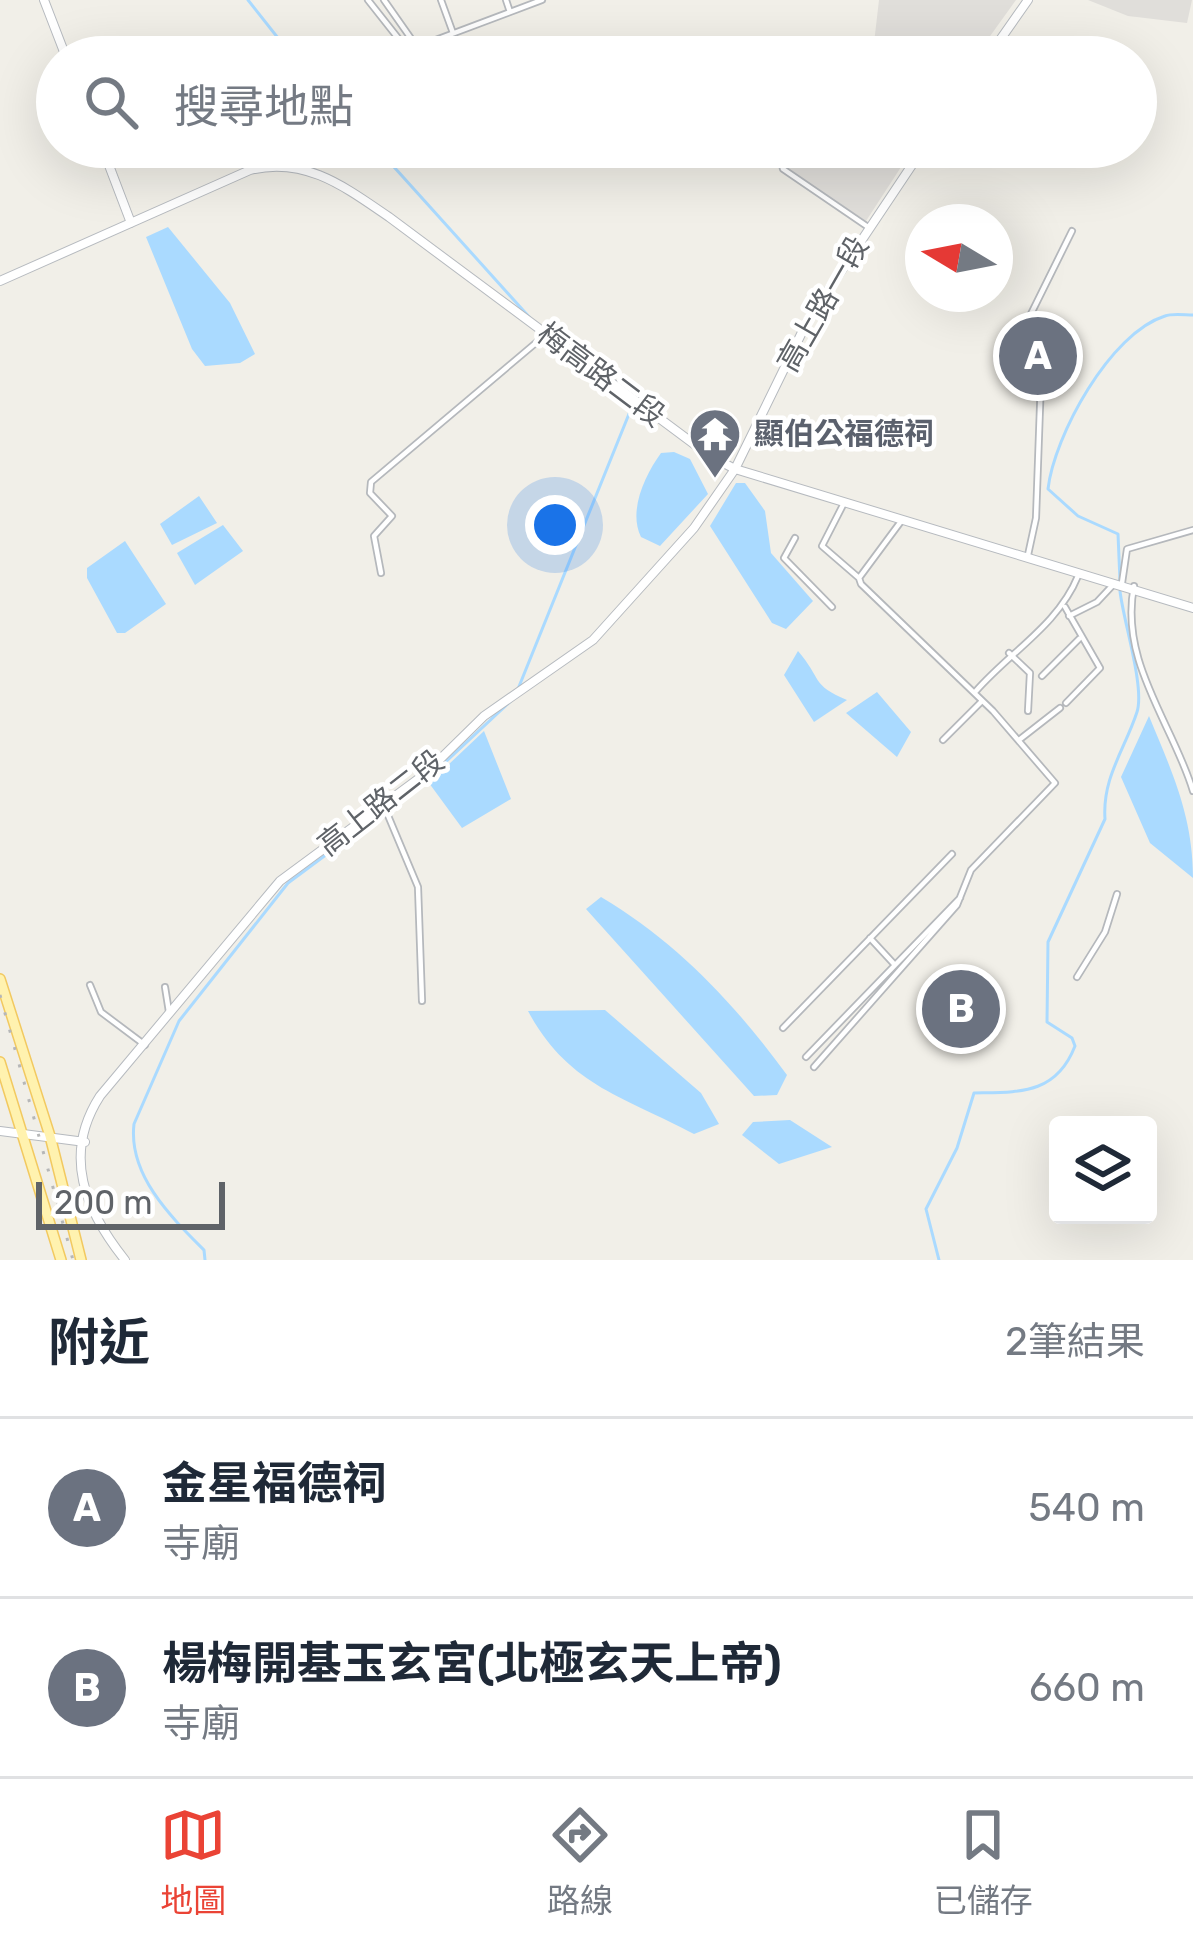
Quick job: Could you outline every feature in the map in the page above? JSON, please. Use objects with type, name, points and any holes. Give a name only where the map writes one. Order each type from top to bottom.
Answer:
[{"type":"main road","points":[[0,979],[50,1136],[81,1260]]},
{"type":"main road","points":[[0,1062],[61,1260]]},
{"type":"street","points":[[44,0],[59,36]]},
{"type":"street","points":[[368,0],[396,36]]},
{"type":"street","points":[[384,0],[410,36]]},
{"type":"street","points":[[441,0],[453,33]]},
{"type":"street","points":[[506,0],[510,12]]},
{"type":"street","points":[[445,36],[542,0]]},
{"type":"street","points":[[1003,36],[1028,0]]},
{"type":"street","points":[[110,168],[131,223]]},
{"type":"street","name":"梅高路二段","points":[[0,281],[258,168]]},
{"type":"street","name":"梅高路二段","points":[[297,168],[358,195],[544,336],[710,456],[735,469],[1134,586],[1193,608]]},
{"type":"street","points":[[783,168],[868,227]]},
{"type":"street","name":"高上路一段","points":[[735,469],[807,322],[909,168]]},
{"type":"street","points":[[1028,555],[1036,518],[1041,379],[1028,374],[1022,341],[1072,231]]},
{"type":"street","points":[[381,573],[374,536],[392,516],[370,493],[371,482],[544,336]]},
{"type":"street","name":"高上路二段","points":[[85,1142],[91,1110],[280,881],[386,810],[516,693],[592,640],[694,528],[735,469]]},
{"type":"street","points":[[814,1067],[960,898],[971,870],[1055,786],[982,701],[822,546],[843,503]]},
{"type":"street","points":[[859,578],[902,520]]},
{"type":"street","points":[[1069,616],[1096,602],[1119,582],[1127,549],[1193,530]]},
{"type":"street","points":[[795,538],[784,558],[832,608]]},
{"type":"street","points":[[974,693],[1009,653],[1065,608],[1080,571]]},
{"type":"street","points":[[1134,586],[1132,619],[1141,668],[1193,791]]},
{"type":"street","points":[[1019,740],[1063,706],[1100,668],[1065,608]]},
{"type":"street","points":[[1042,676],[1079,639]]},
{"type":"street","points":[[1009,653],[1030,673],[1028,711]]},
{"type":"street","points":[[944,740],[982,701]]},
{"type":"street","points":[[386,810],[418,887],[422,1001]]},
{"type":"street","points":[[783,1028],[952,854]]},
{"type":"street","points":[[1077,977],[1105,932],[1117,894]]},
{"type":"street","points":[[806,1057],[960,898]]},
{"type":"street","points":[[870,938],[894,964]]},
{"type":"street","points":[[90,985],[101,1012],[145,1045]]},
{"type":"street","points":[[165,987],[170,1017]]},
{"type":"street","points":[[0,1131],[85,1142],[80,1165],[87,1206],[125,1260]]},
{"type":"shaded area","points":[[879,0],[1016,0],[990,36],[875,36]]},
{"type":"shaded area","points":[[1088,0],[1192,0],[1187,23],[1128,16]]},
{"type":"shaded area","points":[[786,168],[900,168],[866,221]]},
{"type":"water","points":[[168,227],[230,303],[255,354],[240,363],[205,366],[192,349],[146,237]]},
{"type":"water","points":[[674,452],[690,459],[708,494],[660,546],[641,537],[637,505],[661,453]]},
{"type":"water","points":[[736,483],[745,483],[765,511],[771,553],[813,601],[786,629],[772,623],[710,526]]},
{"type":"water","points":[[199,496],[217,523],[172,545],[160,524]]},
{"type":"water","points":[[223,525],[243,551],[195,585],[177,553]]},
{"type":"water","points":[[125,541],[166,604],[125,633],[117,633],[87,578],[87,568]]},
{"type":"water","points":[[798,651],[822,685],[847,700],[814,722],[784,675]]},
{"type":"water","points":[[877,692],[911,732],[897,757],[846,713]]},
{"type":"water","points":[[1149,716],[1185,814],[1193,878],[1150,843],[1121,777]]},
{"type":"water","points":[[484,731],[511,799],[462,828],[429,783]]},
{"type":"water","points":[[601,897],[655,934],[725,999],[787,1075],[777,1095],[754,1096],[586,909]]},
{"type":"water","points":[[605,1010],[701,1093],[719,1124],[694,1134],[600,1087],[561,1057],[528,1011]]},
{"type":"water","points":[[790,1120],[832,1147],[779,1164],[742,1135],[753,1122]]},
{"type":"waterway","points":[[248,0],[276,36]]},
{"type":"waterway","points":[[395,168],[531,319]]},
{"type":"waterway","points":[[1120,581],[1118,534],[1078,516],[1048,489],[1052,467],[1088,389],[1124,343],[1165,316],[1193,315]]},
{"type":"waterway","points":[[537,333],[588,370]]},
{"type":"waterway","points":[[518,689],[633,404]]},
{"type":"waterway","points":[[939,1260],[926,1209],[957,1148],[974,1093],[1021,1091],[1047,1082],[1058,1074],[1075,1046],[1072,1038],[1047,1022],[1048,942],[1105,819],[1111,777],[1137,712],[1136,670],[1120,591]]},
{"type":"waterway","points":[[205,1260],[204,1250],[154,1194],[134,1143],[134,1124],[179,1021],[288,883],[424,782],[514,698]]},
{"type":"railway","points":[[0,995],[73,1260]]},
{"type":"place","name":"金星福德祠","points":[[1038,356]]},
{"type":"place","name":"顯伯公福德祠","points":[[715,480]]},
{"type":"place","name":"楊梅開基玉玄宮(北極玄天上帝)","points":[[961,1009]]}]
